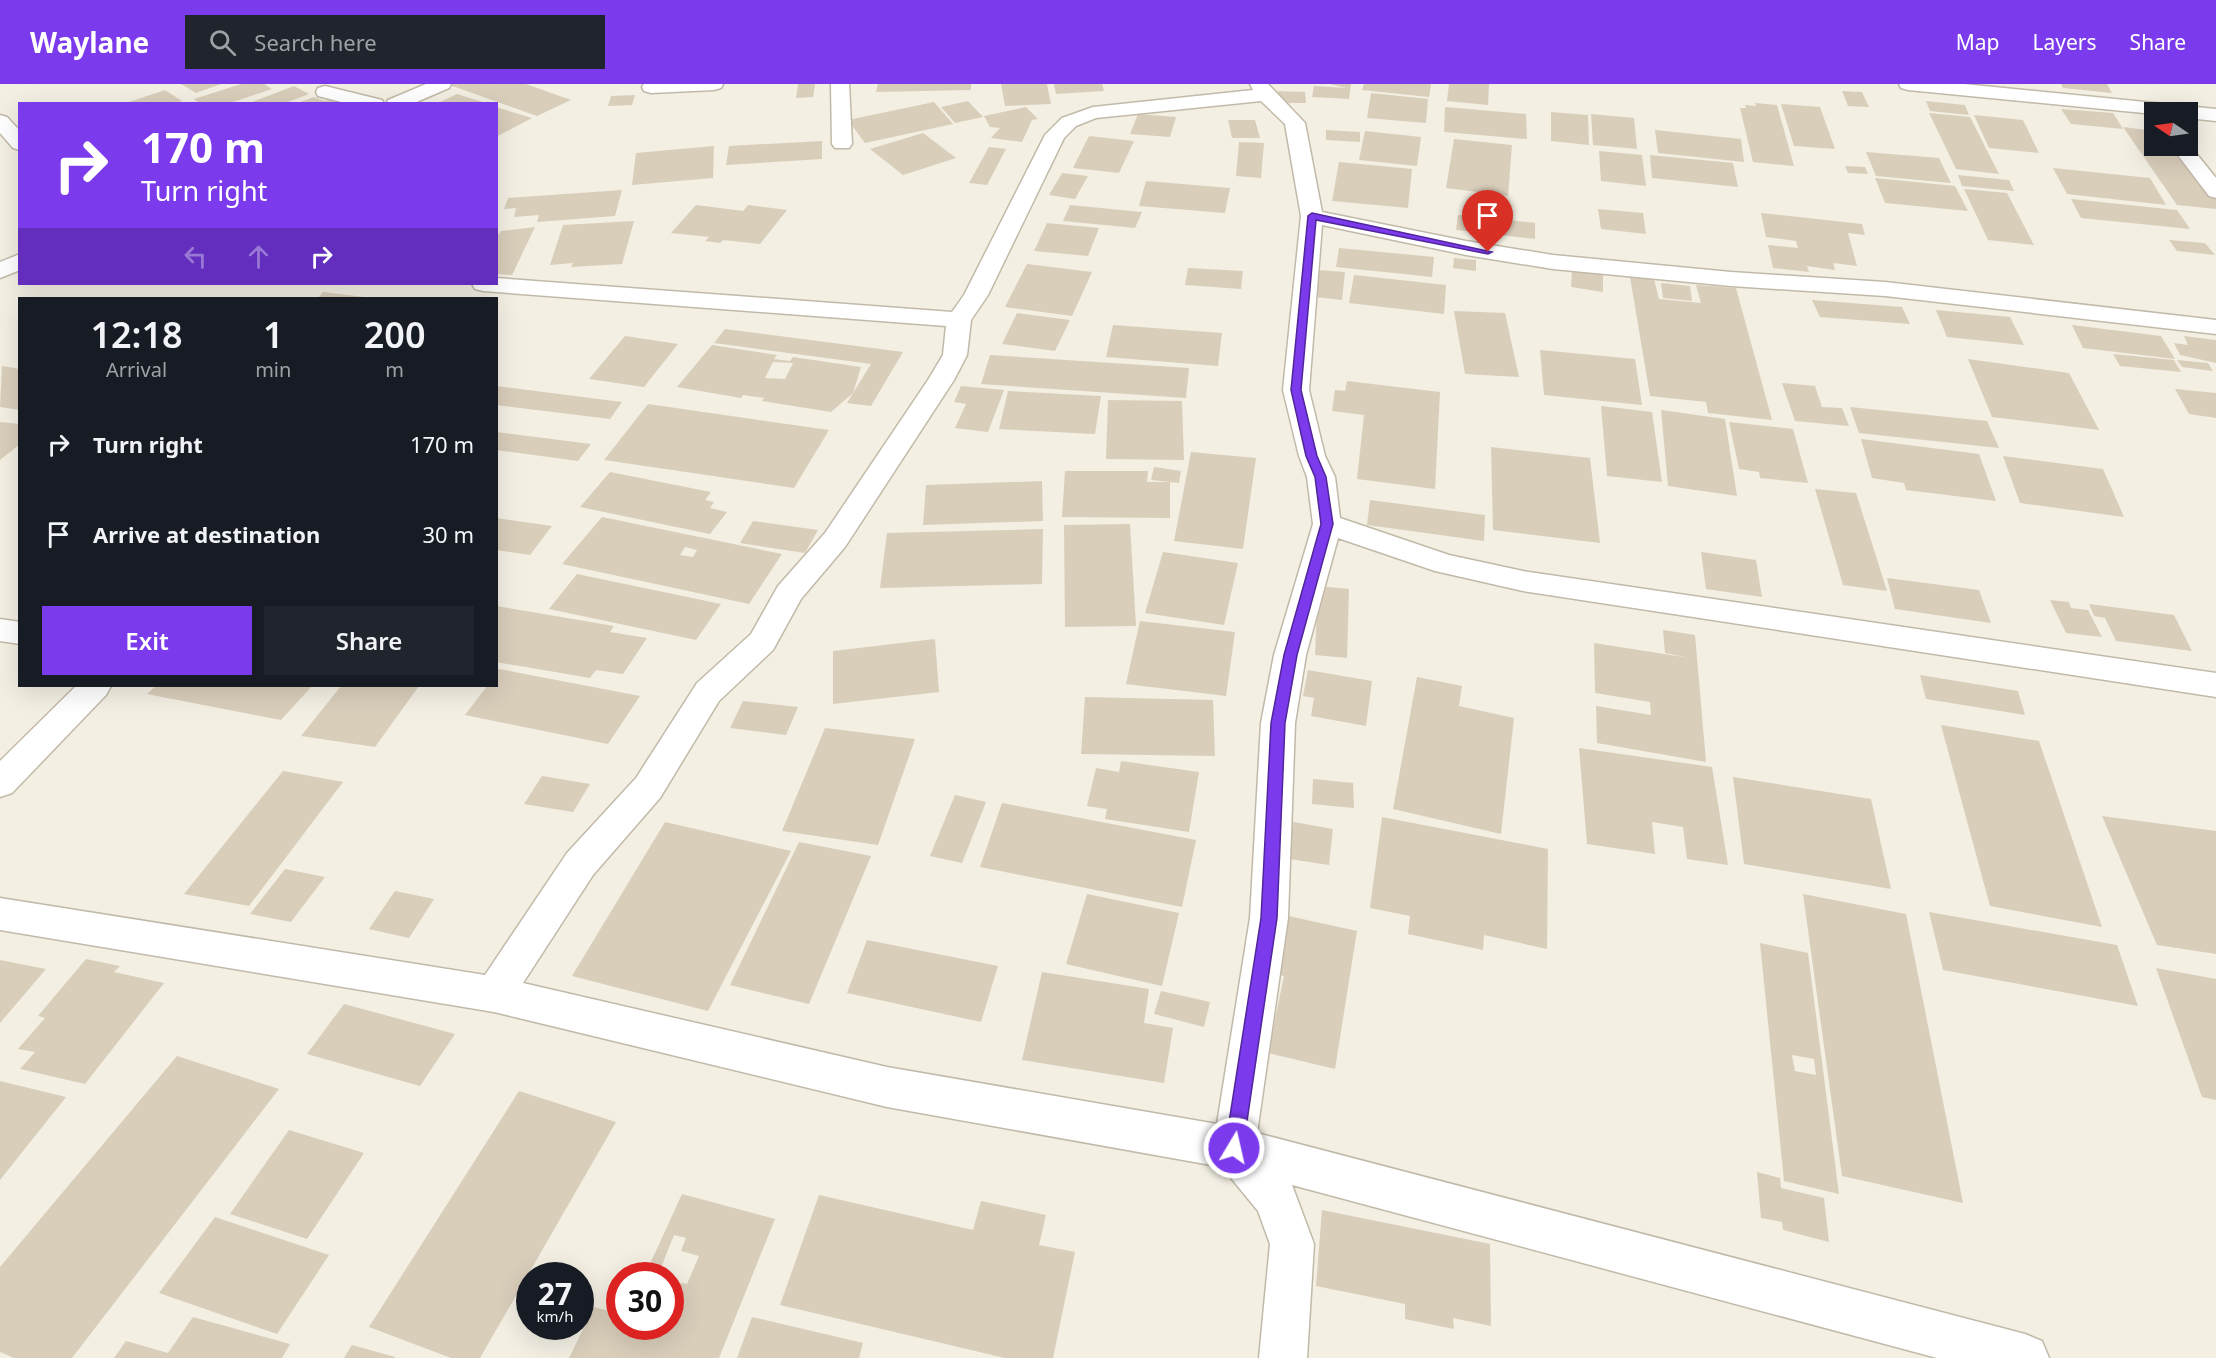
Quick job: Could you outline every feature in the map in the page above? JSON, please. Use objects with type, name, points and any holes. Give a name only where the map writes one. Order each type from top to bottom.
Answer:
[{"type":"street","points":[[400,102],[442,84]]},
{"type":"street","points":[[651,87],[714,84]]},
{"type":"street","points":[[840,84],[842,144]]},
{"type":"street","points":[[1908,84],[2216,115]]},
{"type":"street","points":[[494,994],[580,864],[648,788],[708,692],[762,642],[789,593],[835,540],[955,355],[959,320],[976,295],[1055,135],[1069,122],[1093,113],[1261,89],[1295,123],[1312,216],[1296,390],[1312,456],[1321,477],[1327,524],[1290,655],[1278,723],[1269,918],[1234,1148],[1276,1198],[1292,1244],[1283,1358]]},
{"type":"street","points":[[325,92],[367,102]]},
{"type":"street","points":[[2123,104],[2144,112]]},
{"type":"street","points":[[0,121],[18,142]]},
{"type":"street","points":[[2189,156],[2216,192]]},
{"type":"street","points":[[1312,216],[1466,248],[1553,262],[1731,279],[1885,289],[2216,327]]},
{"type":"street","points":[[0,272],[18,262]]},
{"type":"street","points":[[475,297],[488,285]]},
{"type":"street","points":[[498,285],[959,320]]},
{"type":"street","points":[[1327,524],[1445,564],[1523,581],[2216,685]]},
{"type":"street","points":[[0,630],[18,633]]},
{"type":"street","points":[[0,783],[94,687]]},
{"type":"street","points":[[0,914],[494,994],[887,1087],[1234,1148],[2025,1358]]},
{"type":"building","points":[[181,84],[221,84],[196,93]]},
{"type":"building","points":[[241,84],[264,84],[272,89],[233,102],[198,102],[194,99]]},
{"type":"building","points":[[447,84],[526,84],[571,100],[537,116]]},
{"type":"building","points":[[798,84],[815,84],[813,97],[796,98]]},
{"type":"building","points":[[878,84],[971,84],[971,90],[876,92]]},
{"type":"building","points":[[1001,84],[1047,84],[1051,104],[1005,106]]},
{"type":"building","points":[[1054,84],[1102,84],[1104,91],[1056,94]]},
{"type":"building","points":[[1330,84],[1351,84],[1349,99],[1312,97],[1314,86],[1347,88]]},
{"type":"building","points":[[1364,84],[1431,84],[1429,97],[1362,90]]},
{"type":"building","points":[[1449,84],[1489,84],[1488,105],[1447,101]]},
{"type":"building","points":[[2061,84],[2107,84],[2112,93],[2063,88]]},
{"type":"building","points":[[294,86],[309,94],[288,102],[252,102]]},
{"type":"building","points":[[165,90],[182,101],[179,102],[129,102]]},
{"type":"building","points":[[1278,91],[1305,92],[1306,103],[1279,103]]},
{"type":"building","points":[[1842,91],[1862,92],[1869,107],[1848,106]]},
{"type":"building","points":[[1371,93],[1428,99],[1426,123],[1367,118]]},
{"type":"building","points":[[457,94],[483,102],[440,102]]},
{"type":"building","points":[[635,95],[632,105],[608,106],[611,96]]},
{"type":"building","points":[[314,97],[336,102],[300,102]]},
{"type":"building","points":[[968,101],[983,117],[955,123],[941,107]]},
{"type":"building","points":[[1926,101],[1965,105],[1969,115],[1930,111]]},
{"type":"building","points":[[934,102],[953,124],[865,143],[848,120]]},
{"type":"building","points":[[1755,103],[1777,105],[1794,166],[1753,162],[1740,108],[1746,108],[1745,105],[1756,106]]},
{"type":"building","points":[[1781,104],[1820,107],[1835,149],[1794,146]]},
{"type":"building","points":[[1026,107],[1038,119],[1032,120],[1022,142],[991,138],[1000,128],[990,127],[984,116]]},
{"type":"building","points":[[1445,107],[1526,114],[1527,139],[1444,132]]},
{"type":"building","points":[[498,108],[532,118],[498,136]]},
{"type":"building","points":[[2061,109],[2113,113],[2123,129],[2071,124]]},
{"type":"building","points":[[1551,112],[1588,115],[1589,145],[1551,141]]},
{"type":"building","points":[[1929,113],[1970,117],[1999,174],[1956,169]]},
{"type":"building","points":[[1138,114],[1176,117],[1170,137],[1130,134]]},
{"type":"building","points":[[1591,114],[1634,118],[1637,149],[1593,145]]},
{"type":"building","points":[[1974,115],[2023,120],[2039,153],[1989,148]]},
{"type":"building","points":[[1228,120],[1255,120],[1260,138],[1232,138]]},
{"type":"building","points":[[2123,127],[2144,130],[2144,156],[2186,156],[2216,196],[2216,209],[2177,205]]},
{"type":"building","points":[[1326,130],[1360,132],[1360,142],[1326,140]]},
{"type":"building","points":[[1655,130],[1741,139],[1744,162],[1658,153]]},
{"type":"building","points":[[1365,131],[1421,137],[1417,166],[1359,160]]},
{"type":"building","points":[[923,133],[956,158],[903,175],[870,149]]},
{"type":"building","points":[[1089,136],[1134,141],[1119,173],[1073,168]]},
{"type":"building","points":[[1454,139],[1512,145],[1508,196],[1446,188]]},
{"type":"building","points":[[822,141],[822,159],[726,165],[729,146]]},
{"type":"building","points":[[1239,142],[1264,143],[1261,178],[1236,176]]},
{"type":"building","points":[[714,146],[713,178],[632,185],[636,153]]},
{"type":"building","points":[[989,147],[1006,149],[987,185],[969,183]]},
{"type":"building","points":[[1599,151],[1642,155],[1646,186],[1601,181]]},
{"type":"building","points":[[1866,152],[1939,158],[1951,183],[1876,176]]},
{"type":"building","points":[[1650,155],[1733,163],[1738,187],[1652,178]]},
{"type":"building","points":[[1339,162],[1412,169],[1408,208],[1332,201]]},
{"type":"building","points":[[1845,166],[1865,167],[1868,174],[1848,173]]},
{"type":"building","points":[[2053,168],[2150,178],[2166,205],[2067,194]]},
{"type":"building","points":[[1062,173],[1088,176],[1075,199],[1049,195]]},
{"type":"building","points":[[1958,175],[2009,180],[2014,191],[1962,186]]},
{"type":"building","points":[[1875,178],[1955,186],[1968,211],[1885,203]]},
{"type":"building","points":[[1146,181],[1230,188],[1225,213],[1139,206]]},
{"type":"building","points":[[1964,189],[2007,193],[2034,245],[1988,240]]},
{"type":"building","points":[[622,190],[615,216],[537,222],[539,215],[514,217],[516,208],[504,209],[508,198]]},
{"type":"building","points":[[2071,199],[2177,210],[2190,229],[2081,218]]},
{"type":"building","points":[[696,205],[743,211],[748,205],[787,210],[760,244],[723,240],[720,243],[705,241],[709,237],[671,233]]},
{"type":"building","points":[[1070,205],[1142,212],[1135,228],[1063,221]]},
{"type":"building","points":[[1598,209],[1643,213],[1646,234],[1601,229]]},
{"type":"building","points":[[1761,213],[1862,224],[1865,235],[1848,233],[1857,266],[1833,263],[1835,270],[1807,266],[1809,272],[1773,268],[1768,245],[1798,248],[1796,241],[1766,237]]},
{"type":"building","points":[[1458,215],[1535,223],[1535,239],[1456,230]]},
{"type":"building","points":[[634,221],[622,264],[571,267],[573,263],[550,265],[563,225]]},
{"type":"building","points":[[1047,223],[1099,228],[1088,256],[1034,251]]},
{"type":"building","points":[[535,227],[512,275],[498,274],[498,235],[501,231]]},
{"type":"building","points":[[2169,240],[2205,243],[2215,255],[2177,251]]},
{"type":"building","points":[[1339,248],[1434,257],[1432,277],[1336,267]]},
{"type":"building","points":[[1454,258],[1476,260],[1476,271],[1453,268]]},
{"type":"building","points":[[1027,264],[1092,272],[1072,316],[1005,307]]},
{"type":"building","points":[[1188,268],[1243,271],[1241,289],[1185,285]]},
{"type":"building","points":[[1318,270],[1345,272],[1342,300],[1314,297]]},
{"type":"building","points":[[1572,270],[1603,274],[1603,292],[1571,287]]},
{"type":"building","points":[[1354,275],[1446,285],[1444,314],[1349,303]]},
{"type":"building","points":[[1630,277],[1654,279],[1659,299],[1701,303],[1696,285],[1736,288],[1772,420],[1708,413],[1706,402],[1650,396]]},
{"type":"building","points":[[1661,283],[1690,286],[1692,301],[1663,298]]},
{"type":"building","points":[[323,292],[364,297],[319,297]]},
{"type":"building","points":[[1812,300],[1902,307],[1910,324],[1820,317]]},
{"type":"building","points":[[1936,310],[2010,317],[2024,345],[1947,337]]},
{"type":"building","points":[[1454,311],[1505,313],[1519,377],[1465,374]]},
{"type":"building","points":[[1017,313],[1070,320],[1055,351],[1002,344]]},
{"type":"building","points":[[1113,325],[1222,333],[1218,366],[1106,357]]},
{"type":"building","points":[[2072,325],[2161,336],[2175,359],[2083,348]]},
{"type":"building","points":[[725,329],[903,352],[871,406],[847,403],[871,364],[714,343]]},
{"type":"building","points":[[625,336],[678,344],[644,387],[589,379]]},
{"type":"building","points":[[2184,336],[2216,340],[2216,363],[2180,355],[2174,343],[2188,345]]},
{"type":"building","points":[[712,345],[777,355],[774,359],[790,361],[793,357],[861,367],[853,393],[831,412],[762,401],[764,398],[743,395],[741,398],[677,387]],"holes":[[[773,362],[793,363],[785,379],[765,378]]]},
{"type":"building","points":[[1540,350],[1635,359],[1642,405],[1544,395]]},
{"type":"building","points":[[2113,354],[2174,360],[2181,372],[2120,366]]},
{"type":"building","points":[[990,355],[1189,368],[1186,398],[981,384]]},
{"type":"building","points":[[1968,359],[2069,373],[2099,430],[1992,417]]},
{"type":"building","points":[[2177,360],[2208,363],[2213,371],[2182,367]]},
{"type":"building","points":[[2,366],[18,369],[18,410],[0,407]]},
{"type":"building","points":[[1347,381],[1440,392],[1435,489],[1357,479],[1364,415],[1332,411],[1335,390],[1345,391]]},
{"type":"building","points":[[1782,383],[1815,386],[1822,407],[1842,408],[1849,426],[1795,421]]},
{"type":"building","points":[[498,386],[622,402],[610,419],[498,405]]},
{"type":"building","points":[[961,386],[1004,390],[988,432],[955,428],[966,404],[954,402]]},
{"type":"building","points":[[2175,389],[2216,393],[2216,418],[2189,414]]},
{"type":"building","points":[[1008,391],[1101,396],[1095,434],[999,429]]},
{"type":"building","points":[[1108,400],[1182,401],[1184,460],[1106,459]]},
{"type":"building","points":[[648,404],[829,430],[794,488],[604,460]]},
{"type":"building","points":[[1601,406],[1652,412],[1662,482],[1607,476]]},
{"type":"building","points":[[1850,407],[1987,421],[1999,448],[1859,433]]},
{"type":"building","points":[[1661,410],[1725,419],[1737,496],[1668,486]]},
{"type":"building","points":[[0,422],[18,424],[18,446],[0,460]]},
{"type":"building","points":[[1729,422],[1793,429],[1808,483],[1760,478],[1759,472],[1739,469]]},
{"type":"building","points":[[498,432],[591,444],[578,461],[498,450]]},
{"type":"building","points":[[1861,439],[1979,454],[1996,501],[1906,490],[1904,483],[1872,478]]},
{"type":"building","points":[[1491,447],[1590,458],[1600,543],[1493,530]]},
{"type":"building","points":[[1191,452],[1256,458],[1243,549],[1174,541]]},
{"type":"building","points":[[2003,456],[2103,469],[2124,517],[2020,503]]},
{"type":"building","points":[[1154,467],[1181,471],[1179,483],[1151,480]]},
{"type":"building","points":[[1065,471],[1148,471],[1147,482],[1170,482],[1170,518],[1062,517]]},
{"type":"building","points":[[610,472],[711,492],[705,500],[714,502],[710,508],[727,512],[710,534],[580,507]]},
{"type":"building","points":[[1042,481],[1043,521],[923,525],[926,485]]},
{"type":"building","points":[[1815,489],[1856,493],[1887,591],[1843,585]]},
{"type":"building","points":[[1370,500],[1485,515],[1484,541],[1367,525]]},
{"type":"building","points":[[602,517],[782,554],[749,604],[562,564]],"holes":[[[685,547],[697,550],[693,557],[680,555]]]},
{"type":"building","points":[[498,518],[552,526],[530,555],[498,550]]},
{"type":"building","points":[[753,521],[818,530],[805,553],[740,543]]},
{"type":"building","points":[[1130,524],[1136,626],[1065,627],[1064,525]]},
{"type":"building","points":[[1043,529],[1042,584],[880,588],[887,533]]},
{"type":"building","points":[[1163,552],[1238,563],[1224,625],[1145,613]]},
{"type":"building","points":[[1701,552],[1756,560],[1762,597],[1706,589]]},
{"type":"building","points":[[577,574],[721,604],[696,640],[549,609]]},
{"type":"building","points":[[1887,578],[1979,590],[1991,623],[1895,609]]},
{"type":"building","points":[[1318,586],[1349,589],[1347,658],[1315,655]]},
{"type":"building","points":[[2050,600],[2069,602],[2071,608],[2088,610],[2102,637],[2066,633]]},
{"type":"building","points":[[2089,604],[2174,615],[2192,651],[2116,641],[2105,618],[2094,616]]},
{"type":"building","points":[[498,606],[614,626],[610,632],[647,638],[623,674],[596,670],[590,678],[498,662]]},
{"type":"building","points":[[1140,621],[1235,632],[1226,696],[1126,684]]},
{"type":"building","points":[[1663,630],[1695,635],[1706,762],[1597,743],[1596,706],[1651,715],[1650,702],[1595,693],[1594,643],[1690,658],[1665,653]]},
{"type":"building","points":[[935,639],[939,692],[833,704],[833,651]]},
{"type":"building","points":[[498,670],[640,696],[608,744],[465,715],[486,687],[498,687]]},
{"type":"building","points":[[1308,670],[1372,681],[1366,726],[1311,716],[1314,698],[1303,696]]},
{"type":"building","points":[[1920,675],[2018,691],[2025,715],[1926,699]]},
{"type":"building","points":[[1417,677],[1462,686],[1459,706],[1514,718],[1501,834],[1393,809]]},
{"type":"building","points":[[155,687],[311,687],[281,720],[147,694]]},
{"type":"building","points":[[340,687],[418,687],[375,747],[301,736]]},
{"type":"building","points":[[1085,697],[1213,700],[1215,756],[1081,754]]},
{"type":"building","points":[[743,701],[798,707],[786,735],[730,728]]},
{"type":"building","points":[[1941,725],[2039,741],[2102,927],[1990,906]]},
{"type":"building","points":[[825,728],[915,739],[878,845],[782,831]]},
{"type":"building","points":[[1579,748],[1712,767],[1728,865],[1687,859],[1683,827],[1652,822],[1655,854],[1587,844]]},
{"type":"building","points":[[1121,761],[1199,772],[1189,832],[1105,819],[1107,809],[1087,806],[1096,768],[1119,772]]},
{"type":"building","points":[[283,771],[343,782],[249,906],[184,894]]},
{"type":"building","points":[[542,776],[590,784],[573,812],[524,804]]},
{"type":"building","points":[[1733,777],[1871,799],[1891,889],[1744,864]]},
{"type":"building","points":[[1313,779],[1353,783],[1354,808],[1312,804]]},
{"type":"building","points":[[955,795],[986,802],[962,863],[930,856]]},
{"type":"building","points":[[1002,803],[1196,840],[1182,907],[980,867]]},
{"type":"building","points":[[2102,816],[2216,831],[2216,954],[2157,945]]},
{"type":"building","points":[[1382,817],[1548,849],[1547,949],[1484,935],[1483,950],[1408,934],[1410,916],[1370,908]]},
{"type":"building","points":[[1288,821],[1333,829],[1329,865],[1283,858]]},
{"type":"building","points":[[665,822],[791,851],[708,1011],[572,976]]},
{"type":"building","points":[[799,842],[871,856],[809,1004],[730,985]]},
{"type":"building","points":[[285,869],[325,877],[291,922],[250,914]]},
{"type":"building","points":[[395,891],[434,899],[409,938],[369,929]]},
{"type":"building","points":[[1087,894],[1179,913],[1162,986],[1066,964]]},
{"type":"building","points":[[1803,894],[1906,914],[1963,1203],[1842,1176]]},
{"type":"building","points":[[1929,912],[2117,945],[2138,1006],[1943,970]]},
{"type":"building","points":[[1284,915],[1357,931],[1335,1069],[1268,1053],[1284,976],[1272,973]]},
{"type":"building","points":[[867,940],[998,966],[981,1022],[847,993]]},
{"type":"building","points":[[1760,943],[1808,953],[1839,1194],[1784,1181]],"holes":[[[1792,1055],[1814,1059],[1816,1075],[1795,1071]]]},
{"type":"building","points":[[86,959],[120,966],[114,972],[164,983],[85,1084],[20,1069],[35,1052],[18,1049],[45,1018],[38,1016]]},
{"type":"building","points":[[0,960],[46,969],[0,1023]]},
{"type":"building","points":[[2156,968],[2216,979],[2216,1100],[2202,1097]]},
{"type":"building","points":[[1042,972],[1149,989],[1144,1023],[1173,1028],[1164,1083],[1022,1060]]},
{"type":"building","points":[[1161,991],[1210,1002],[1204,1027],[1154,1014]]},
{"type":"building","points":[[344,1004],[455,1034],[420,1086],[307,1054]]},
{"type":"building","points":[[177,1056],[279,1089],[72,1358],[14,1358],[0,1352],[0,1267]]},
{"type":"building","points":[[0,1081],[66,1097],[0,1180]]},
{"type":"building","points":[[519,1091],[616,1122],[535,1262],[516,1262],[516,1296],[480,1358],[451,1358],[369,1327]]},
{"type":"building","points":[[289,1130],[364,1153],[307,1239],[230,1214]]},
{"type":"building","points":[[1757,1172],[1780,1178],[1781,1188],[1824,1198],[1829,1242],[1783,1230],[1782,1222],[1761,1218]]},
{"type":"building","points":[[682,1194],[775,1219],[719,1358],[569,1358],[578,1340],[594,1340],[594,1307],[606,1310],[606,1340],[684,1340],[684,1283],[687,1284],[699,1256],[681,1251],[686,1238],[674,1235],[663,1262],[651,1262]]},
{"type":"building","points":[[819,1195],[973,1230],[981,1201],[1046,1215],[1039,1245],[1075,1252],[1053,1358],[1005,1358],[780,1305]]},
{"type":"building","points":[[1322,1210],[1490,1244],[1491,1326],[1453,1318],[1454,1329],[1405,1319],[1405,1304],[1316,1286]]},
{"type":"building","points":[[215,1217],[329,1255],[277,1334],[159,1293]]},
{"type":"building","points":[[193,1317],[290,1344],[282,1358],[114,1358],[126,1341],[168,1353]]},
{"type":"building","points":[[752,1317],[863,1343],[859,1358],[737,1358]]},
{"type":"building","points":[[352,1345],[395,1357],[395,1358],[344,1358]]},
{"type":"route","points":[[1234,1148],[1269,918],[1278,723],[1290,655],[1327,524],[1321,477],[1312,456],[1296,390],[1312,216],[1488,252]]}]
